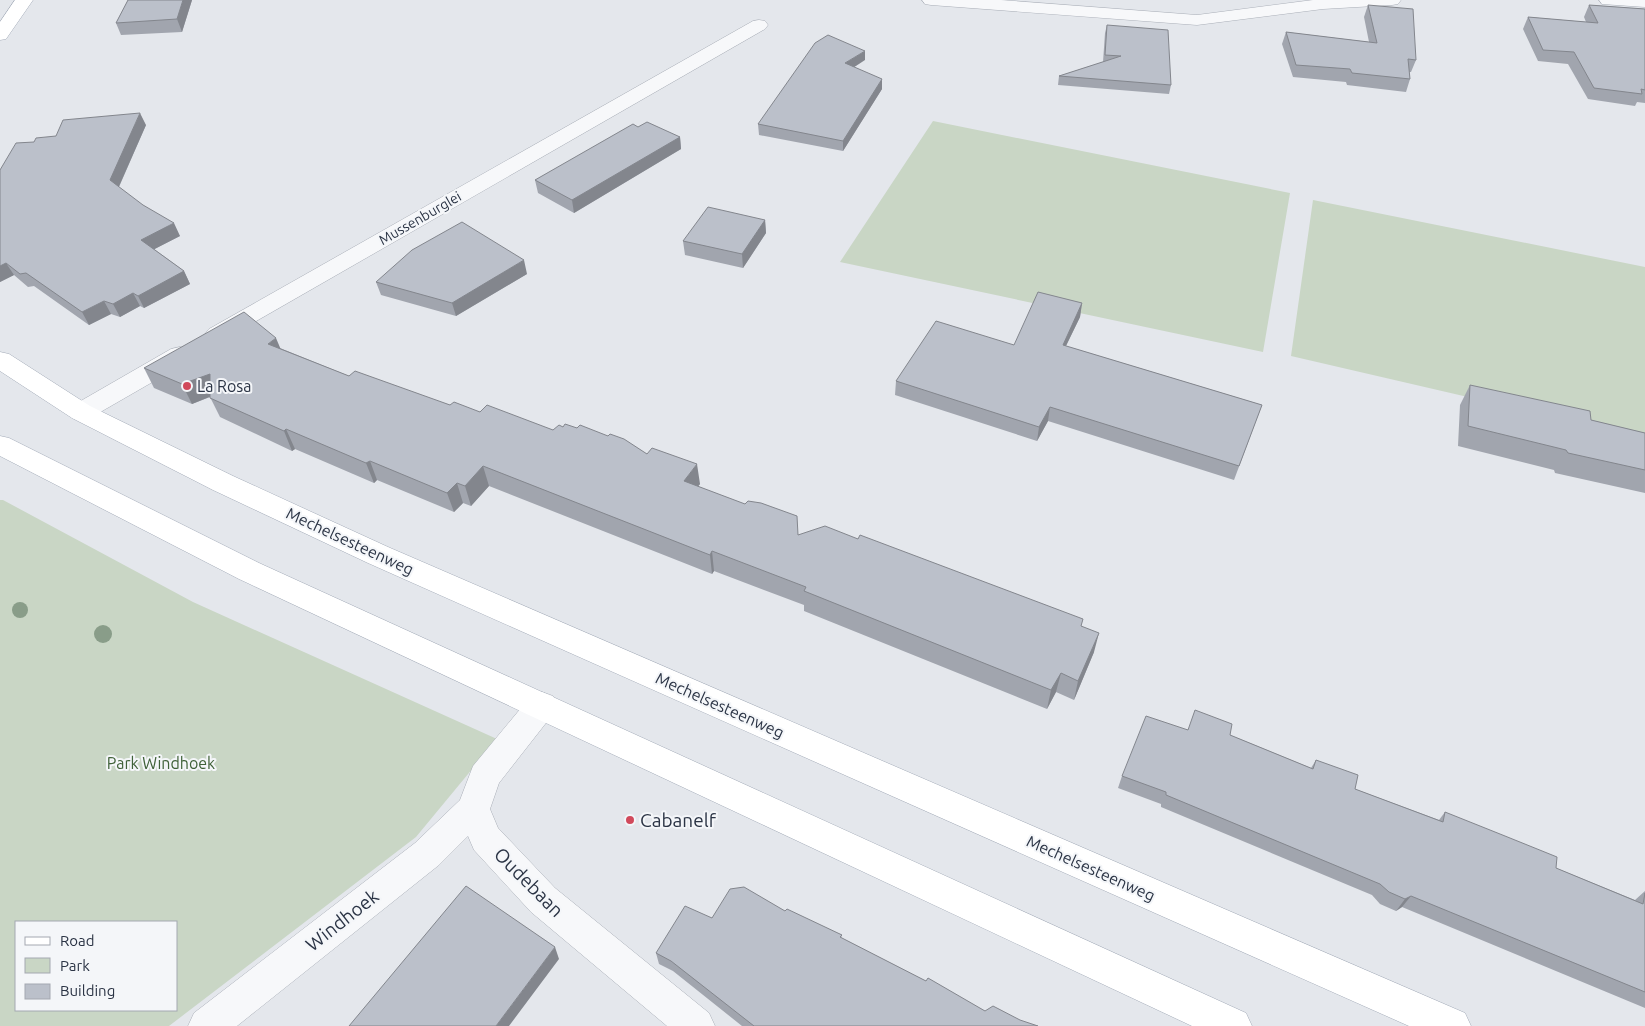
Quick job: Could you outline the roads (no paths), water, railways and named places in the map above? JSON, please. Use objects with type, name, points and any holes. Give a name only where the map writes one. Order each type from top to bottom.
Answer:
[{"type":"main road","points":[[0,35],[24,0]]},
{"type":"main road","name":"Mechelsesteenweg","points":[[0,360],[81,412],[223,484],[378,555],[1452,1026]]},
{"type":"main road","points":[[0,445],[249,571],[542,704],[1233,1026]]},
{"type":"street","points":[[932,0],[1197,20],[1323,4],[1392,0]]},
{"type":"street","points":[[1608,0],[1645,2]]},
{"type":"street","name":"Mussenburglei","points":[[81,412],[759,25]]},
{"type":"street","points":[[473,809],[485,776],[542,704]]},
{"type":"street","name":"Windhoek","points":[[207,1026],[427,854],[473,809]]},
{"type":"street","name":"Oudebaan","points":[[473,809],[486,839],[543,900],[696,1026]]},
{"type":"place","name":"La Rosa","points":[[187,386]]},
{"type":"place","name":"Cabanelf","points":[[630,820]]},
{"type":"park label","name":"Park Windhoek","points":[[161,763]]}]
